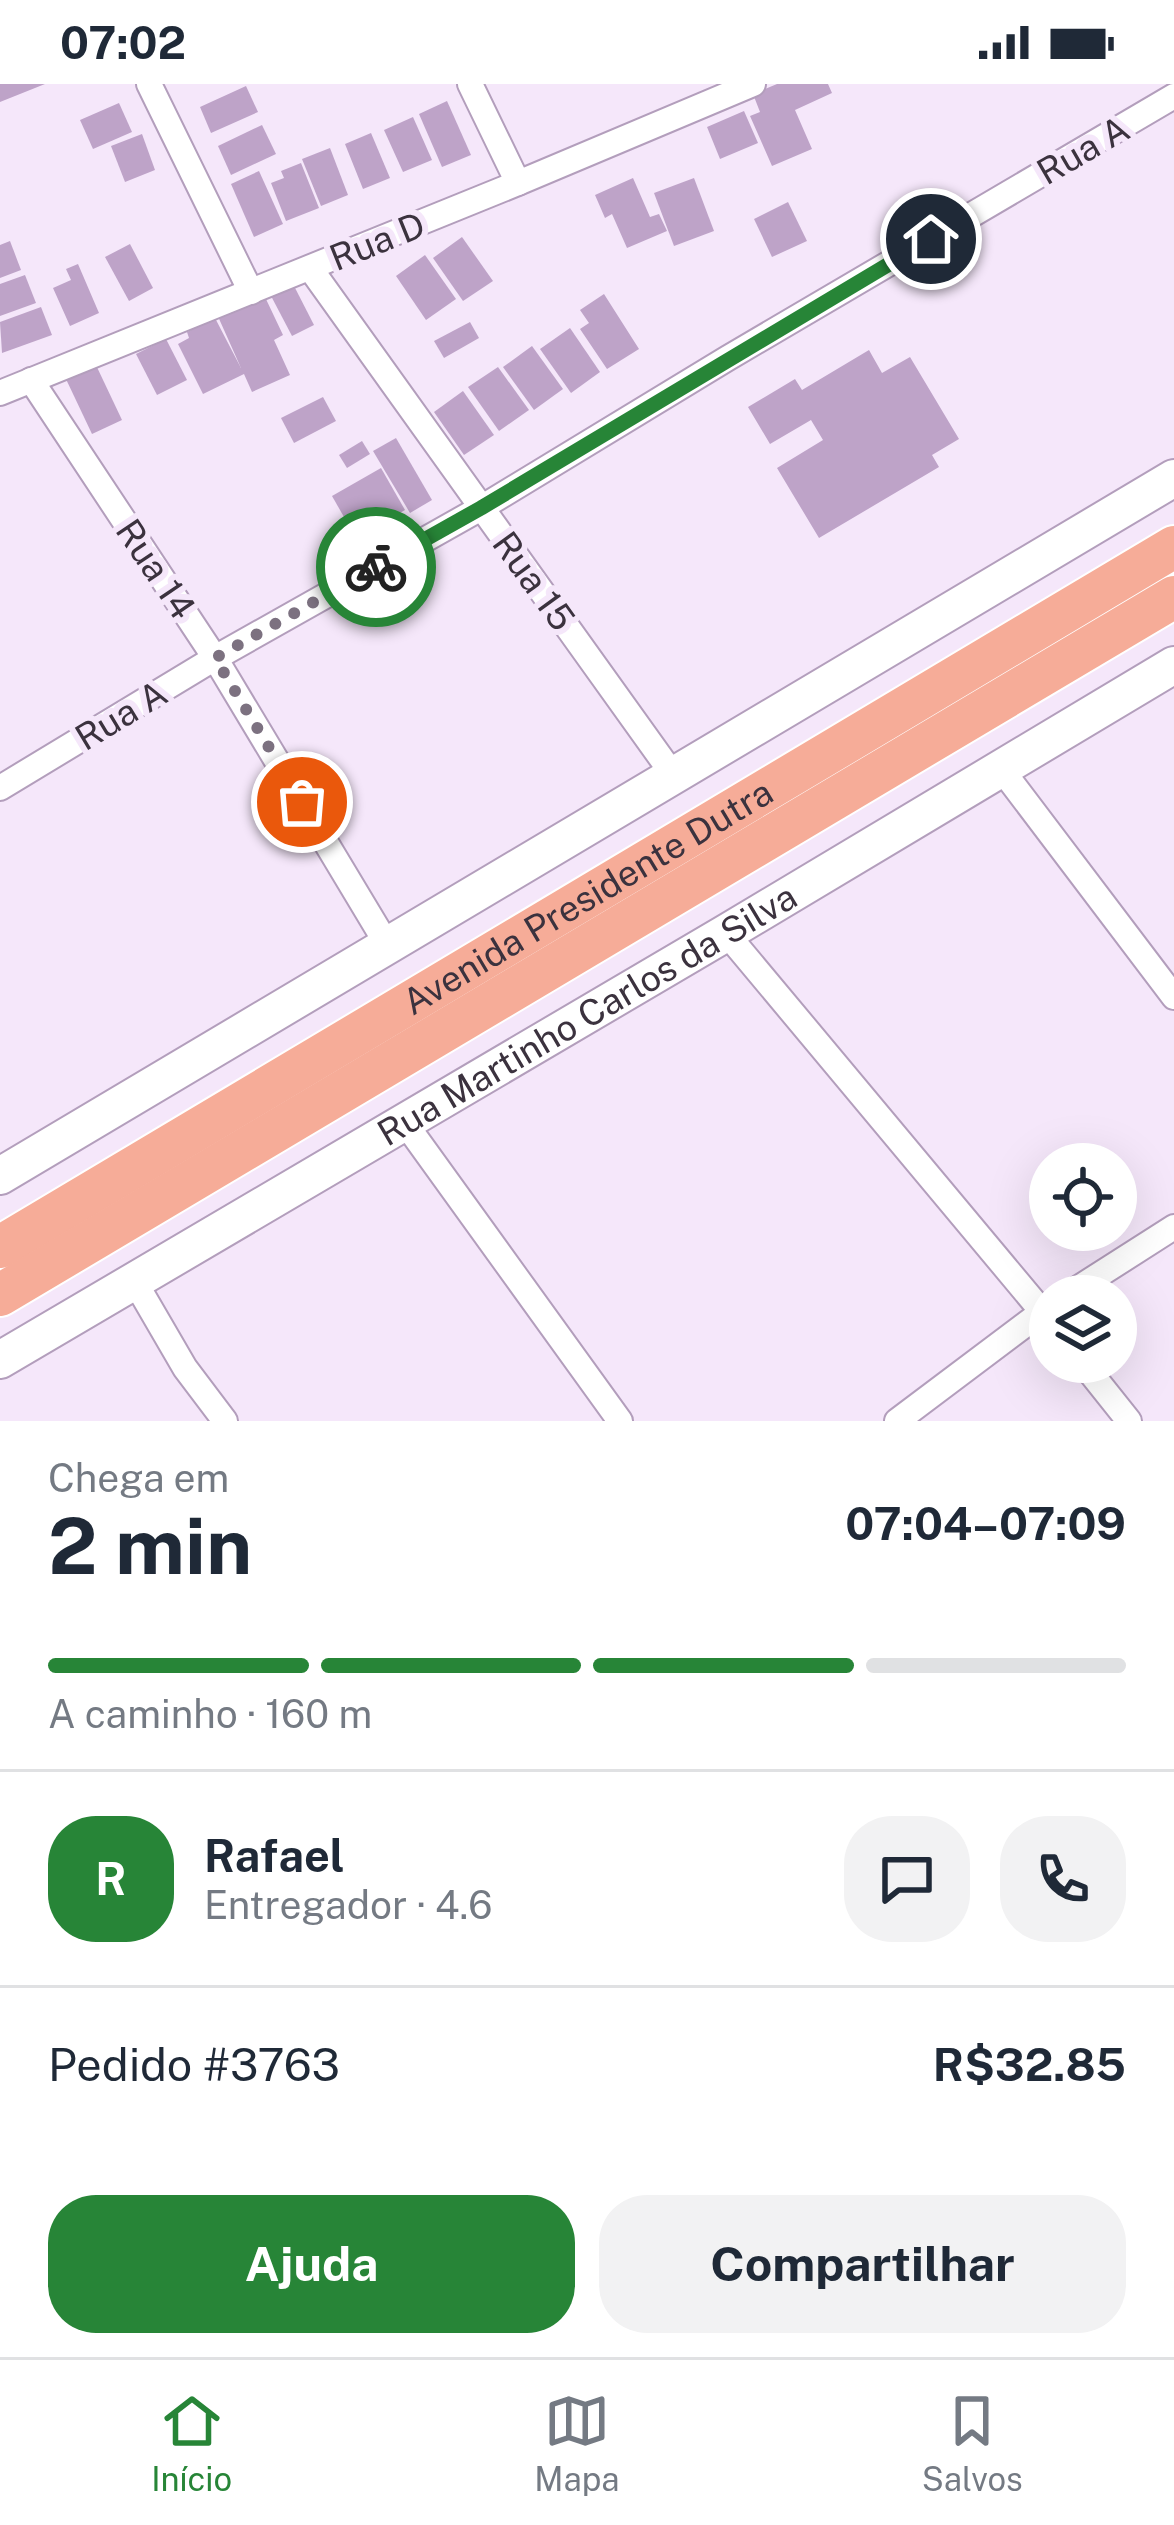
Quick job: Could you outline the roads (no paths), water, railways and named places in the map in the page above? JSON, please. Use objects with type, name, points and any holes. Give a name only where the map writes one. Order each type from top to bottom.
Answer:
[{"type":"highway","name":"Avenida Presidente Dutra","points":[[0,1247],[1166,559]]},
{"type":"highway","name":"Avenida Presidente Dutra","points":[[0,1295],[1174,597]]},
{"type":"main road","points":[[0,1176],[1174,478]]},
{"type":"main road","name":"Rua Martinho Carlos da Silva","points":[[0,1360],[1174,665]]},
{"type":"street","points":[[149,84],[250,292]]},
{"type":"street","points":[[470,84],[518,183]]},
{"type":"street","name":"Rua D","points":[[0,393],[753,84]]},
{"type":"street","name":"Rua A","points":[[0,788],[1174,96]]},
{"type":"street","name":"Rua 15","points":[[310,268],[674,776]]},
{"type":"street","name":"Rua 14","points":[[31,380],[215,658],[388,946]]},
{"type":"street","points":[[1002,770],[1174,997]]},
{"type":"street","points":[[726,933],[1029,1292]]},
{"type":"street","points":[[405,1123],[620,1421]]},
{"type":"street","points":[[1099,1275],[1174,1227]]},
{"type":"street","points":[[134,1282],[185,1368],[226,1421]]},
{"type":"street","points":[[897,1421],[1029,1326]]},
{"type":"street","points":[[1099,1383],[1129,1421]]}]
